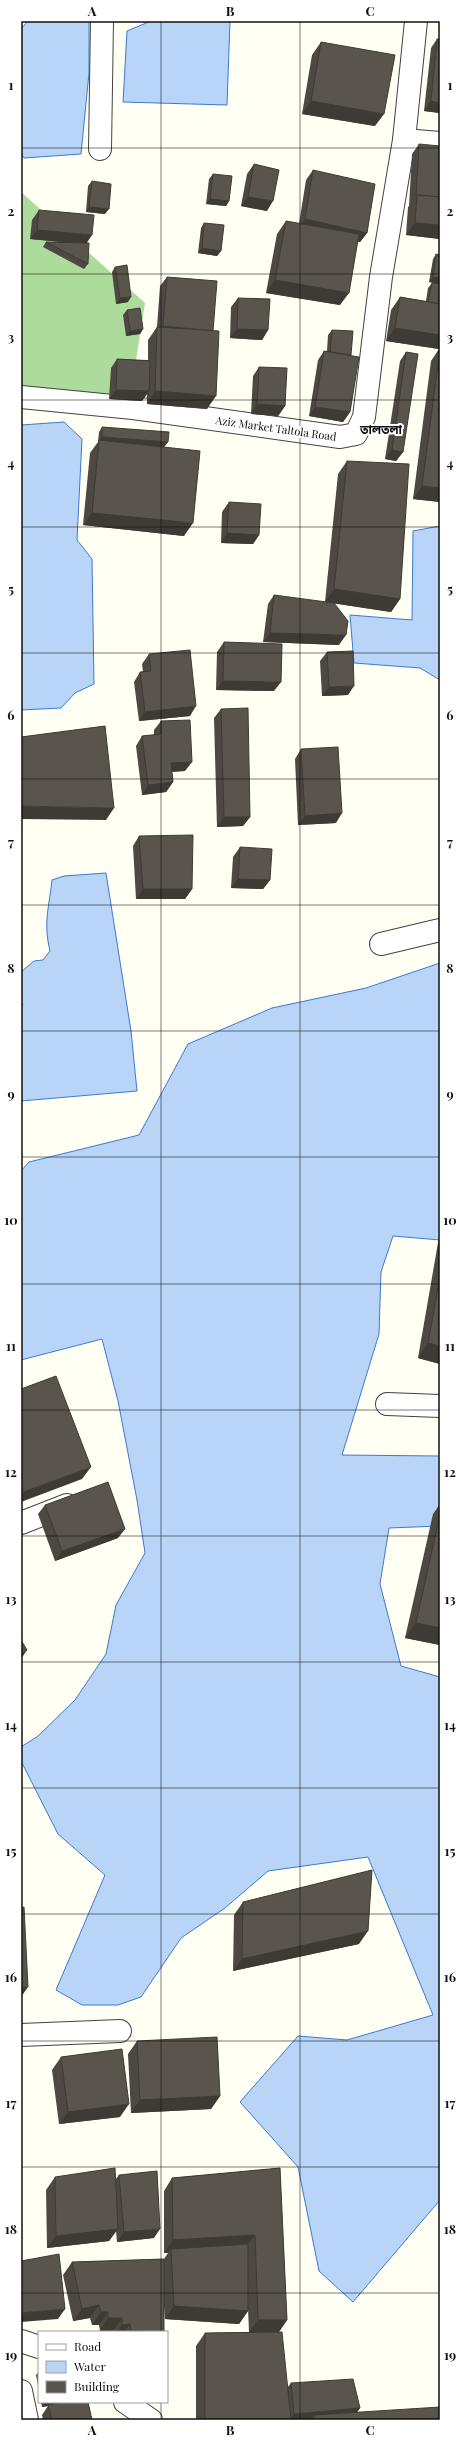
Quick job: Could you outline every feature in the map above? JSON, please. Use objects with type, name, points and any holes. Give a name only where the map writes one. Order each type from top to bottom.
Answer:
[{"type":"street","points":[[100,149],[102,21]]},
{"type":"street","points":[[416,21],[404,140],[440,143]]},
{"type":"street","name":"Aziz Market Taltola Road","points":[[21,397],[133,408],[340,437],[356,434],[364,417],[381,277],[397,189],[404,140]]},
{"type":"street","points":[[381,944],[440,930]]},
{"type":"street","points":[[387,1404],[440,1406]]},
{"type":"street","points":[[21,1523],[87,1497]]},
{"type":"street","points":[[21,2036],[120,2031]]},
{"type":"street","points":[[21,2341],[38,2347]]},
{"type":"street","points":[[21,2391],[27,2420]]},
{"type":"street","points":[[126,2403],[151,2420]]},
{"type":"green space","points":[[21,192],[145,303],[129,404],[21,395]]},
{"type":"water","points":[[28,21],[89,21],[89,73],[81,154],[24,158],[21,153],[21,29]]},
{"type":"water","points":[[151,21],[230,21],[227,105],[123,102],[127,31]]},
{"type":"water","points":[[64,422],[82,439],[77,540],[92,559],[94,684],[75,693],[61,708],[21,710],[21,425]]},
{"type":"water","points":[[440,526],[440,680],[420,668],[354,663],[350,615],[412,620],[413,531]]},
{"type":"water","points":[[106,873],[131,1031],[137,1091],[21,1101],[21,1008],[23,1004],[21,1003],[21,972],[34,961],[43,960],[50,951],[47,924],[52,880],[64,876]]},
{"type":"water","points":[[440,963],[440,1240],[393,1236],[381,1272],[379,1334],[342,1455],[440,1456],[440,1526],[389,1528],[380,1584],[401,1666],[440,1677],[440,2200],[353,2302],[319,2271],[298,2167],[240,2102],[298,2036],[347,2040],[433,2015],[368,1857],[268,1871],[225,1908],[181,1938],[141,1997],[118,2005],[82,2005],[56,1990],[105,1875],[58,1834],[21,1761],[21,1747],[38,1736],[75,1700],[106,1654],[116,1605],[145,1553],[137,1500],[118,1401],[102,1339],[21,1360],[21,1171],[29,1162],[139,1135],[188,1044],[272,1008],[366,988]]},
{"type":"building","points":[[437,39],[440,39],[440,103],[431,101]]},
{"type":"building","points":[[321,42],[395,55],[384,114],[311,101]]},
{"type":"building","points":[[419,144],[440,146],[440,197],[416,196]]},
{"type":"building","points":[[254,164],[279,170],[273,201],[248,197]]},
{"type":"building","points":[[313,170],[375,184],[367,233],[305,219]]},
{"type":"building","points":[[213,174],[232,176],[229,201],[210,199]]},
{"type":"building","points":[[92,181],[111,184],[109,209],[89,207]]},
{"type":"building","points":[[417,195],[440,197],[440,225],[415,223]]},
{"type":"building","points":[[39,210],[94,215],[92,235],[37,230]]},
{"type":"building","points":[[286,221],[359,234],[349,293],[275,280]]},
{"type":"building","points":[[204,223],[224,225],[221,251],[202,248]]},
{"type":"building","points":[[46,242],[89,243],[88,264]]},
{"type":"building","points":[[436,254],[440,255],[440,278],[433,277]]},
{"type":"building","points":[[127,265],[131,297],[120,298],[115,267]]},
{"type":"building","points":[[167,277],[217,281],[213,331],[163,326]]},
{"type":"building","points":[[432,283],[440,284],[440,304],[428,302]]},
{"type":"building","points":[[400,297],[440,304],[440,335],[395,328]]},
{"type":"building","points":[[238,298],[270,299],[268,330],[237,329]]},
{"type":"building","points":[[140,308],[143,329],[130,331],[127,310]]},
{"type":"building","points":[[157,327],[219,331],[216,396],[155,391]]},
{"type":"building","points":[[332,330],[353,331],[351,355],[330,352]]},
{"type":"building","points":[[440,348],[440,488],[422,486]]},
{"type":"building","points":[[324,351],[359,357],[350,412],[315,407]]},
{"type":"building","points":[[406,352],[418,354],[403,452],[392,450]]},
{"type":"building","points":[[117,359],[150,361],[149,391],[116,390]]},
{"type":"building","points":[[259,367],[287,368],[285,406],[257,404]]},
{"type":"building","points":[[102,427],[169,432],[168,442],[102,437]]},
{"type":"building","points":[[99,440],[200,451],[193,523],[92,513]]},
{"type":"building","points":[[347,461],[409,464],[400,599],[334,589]]},
{"type":"building","points":[[229,502],[261,504],[259,535],[227,533]]},
{"type":"building","points":[[274,595],[334,603],[348,621],[346,635],[270,633]]},
{"type":"building","points":[[224,642],[282,644],[281,682],[223,681]]},
{"type":"building","points":[[190,650],[196,706],[145,712],[140,672],[151,671],[149,654]]},
{"type":"building","points":[[353,651],[354,686],[329,687],[327,652]]},
{"type":"building","points":[[248,708],[250,817],[224,817],[221,709]]},
{"type":"building","points":[[190,720],[192,762],[171,763],[173,782],[148,785],[142,736],[161,734],[161,721]]},
{"type":"building","points":[[105,726],[114,808],[21,806],[21,737]]},
{"type":"building","points":[[338,747],[342,813],[305,816],[301,749]]},
{"type":"building","points":[[193,835],[192,889],[143,889],[139,836]]},
{"type":"building","points":[[240,847],[272,849],[270,880],[238,879]]},
{"type":"building","points":[[440,1276],[440,1346],[428,1343]]},
{"type":"building","points":[[56,1376],[91,1467],[23,1492],[21,1488],[21,1389]]},
{"type":"building","points":[[108,1482],[125,1529],[62,1551],[45,1505]]},
{"type":"building","points":[[440,1514],[440,1628],[416,1623]]},
{"type":"building","points":[[21,1640],[27,1650],[21,1654]]},
{"type":"building","points":[[372,1870],[368,1931],[242,1959],[243,1902]]},
{"type":"building","points":[[24,1907],[28,1987],[21,1988],[21,1908]]},
{"type":"building","points":[[217,2037],[220,2096],[140,2100],[137,2041]]},
{"type":"building","points":[[122,2049],[129,2104],[68,2112],[61,2057]]},
{"type":"building","points":[[115,2168],[118,2229],[56,2236],[55,2177]]},
{"type":"building","points":[[280,2168],[287,2320],[258,2320],[255,2235],[173,2240],[172,2178]]},
{"type":"building","points":[[157,2171],[160,2229],[124,2232],[119,2175]]},
{"type":"building","points":[[248,2244],[248,2311],[174,2306],[171,2249]]},
{"type":"building","points":[[59,2254],[65,2309],[21,2313],[21,2261]]},
{"type":"building","points":[[164,2259],[164,2331],[131,2331],[130,2324],[122,2325],[122,2318],[108,2318],[108,2312],[101,2312],[99,2305],[82,2309],[72,2262]]},
{"type":"building","points":[[282,2332],[291,2420],[205,2420],[205,2333]]},
{"type":"building","points":[[353,2379],[360,2408],[294,2414],[291,2383]]},
{"type":"building","points":[[57,2403],[88,2403],[92,2420],[52,2420],[48,2405]]},
{"type":"building","points":[[440,2407],[440,2420],[314,2420],[314,2415]]},
{"type":"district","name":"তালতলা","points":[[381,429]]}]
